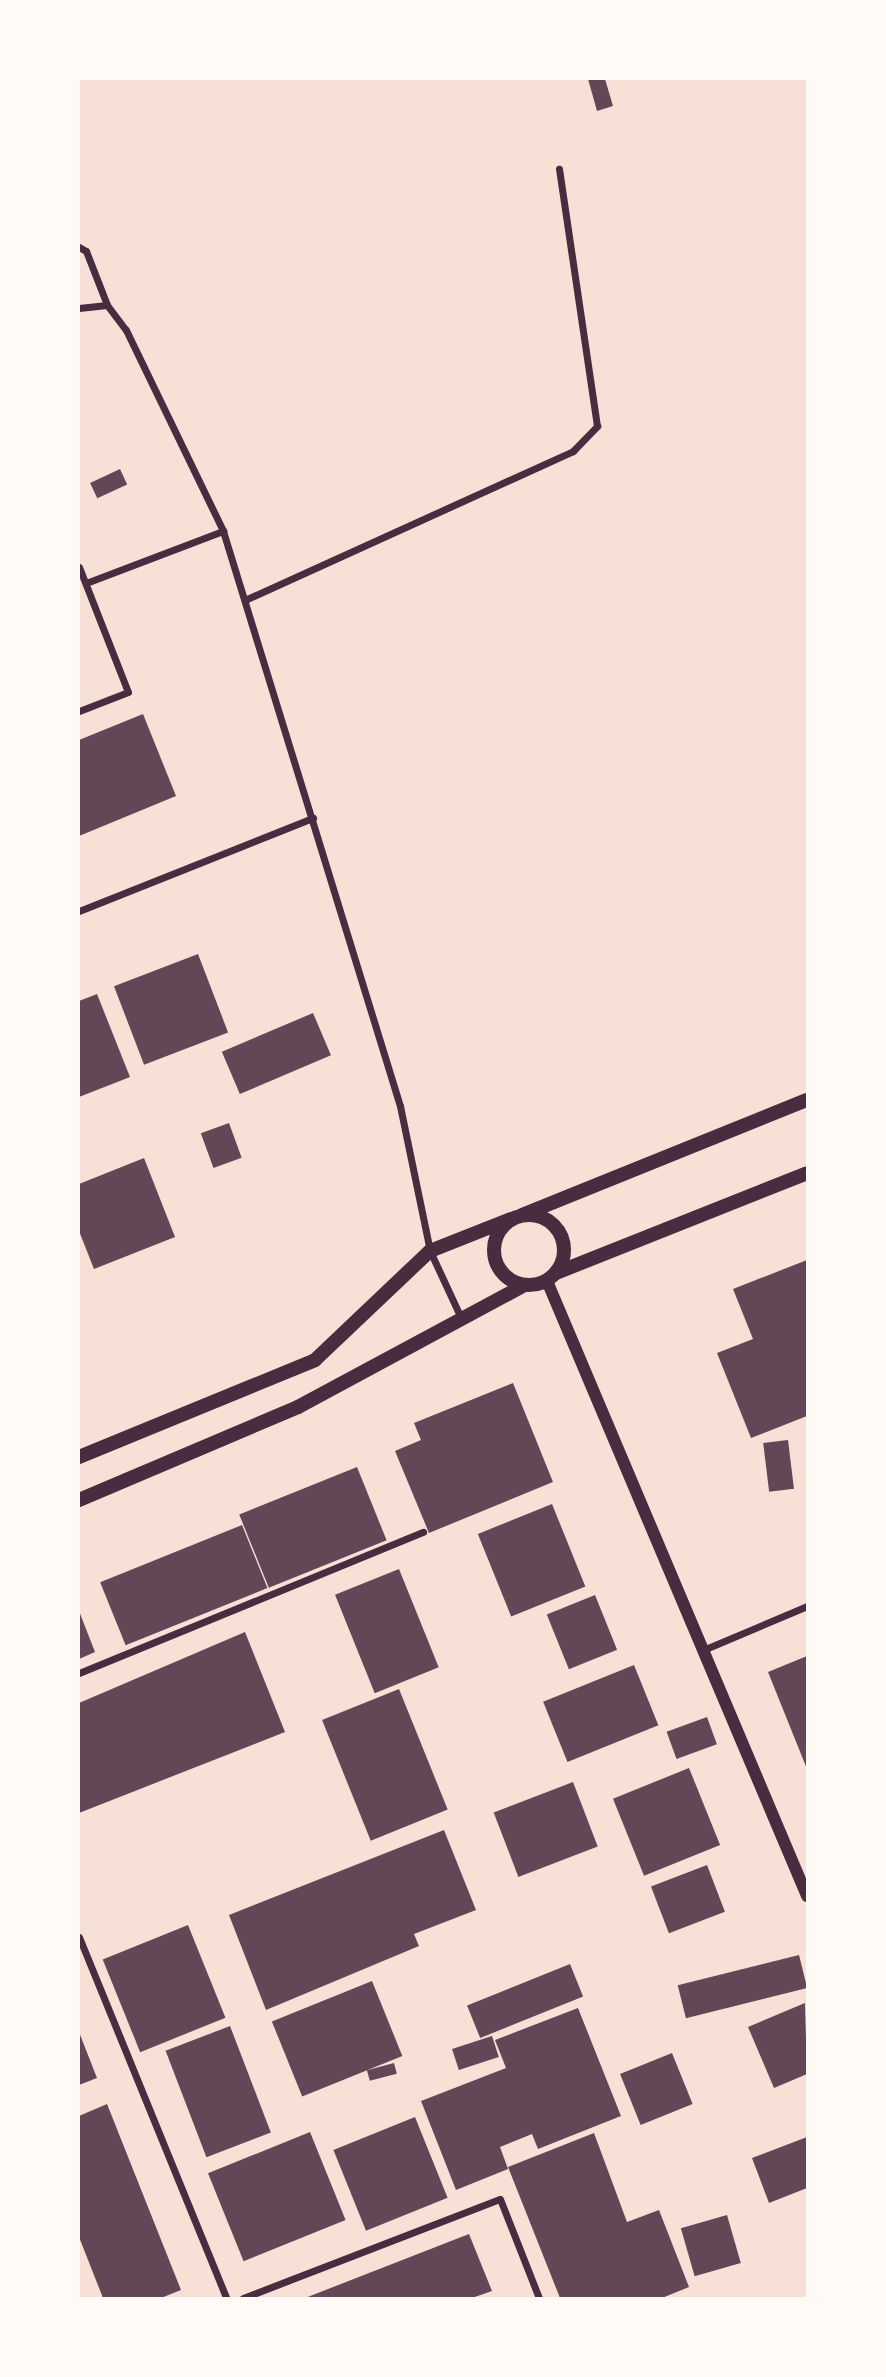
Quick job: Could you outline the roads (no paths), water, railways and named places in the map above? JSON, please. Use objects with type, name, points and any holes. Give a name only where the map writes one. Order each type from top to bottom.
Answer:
[{"type":"main road","points":[[79,1457],[315,1360],[430,1251],[807,1100]]},
{"type":"main road","points":[[79,1500],[298,1407],[523,1286],[552,1277],[807,1173]]},
{"type":"main road","points":[[523,1286],[502,1274],[494,1251],[495,1238],[517,1217],[535,1215],[556,1227],[565,1250],[552,1277]]},
{"type":"street","points":[[247,599],[572,452],[597,426],[559,169]]},
{"type":"street","points":[[79,247],[86,251],[107,305],[125,330],[223,530],[247,599],[400,1106],[430,1251],[462,1320]]},
{"type":"street","points":[[79,308],[107,305]]},
{"type":"street","points":[[86,583],[223,530]]},
{"type":"street","points":[[79,567],[128,692],[79,710]]},
{"type":"street","points":[[79,911],[313,818]]},
{"type":"street","points":[[552,1277],[703,1650],[807,1896]]},
{"type":"street","points":[[79,1673],[423,1532]]},
{"type":"street","points":[[703,1650],[807,1606]]},
{"type":"street","points":[[79,1937],[226,2298]]},
{"type":"street","points":[[243,2298],[500,2199],[539,2298]]}]
